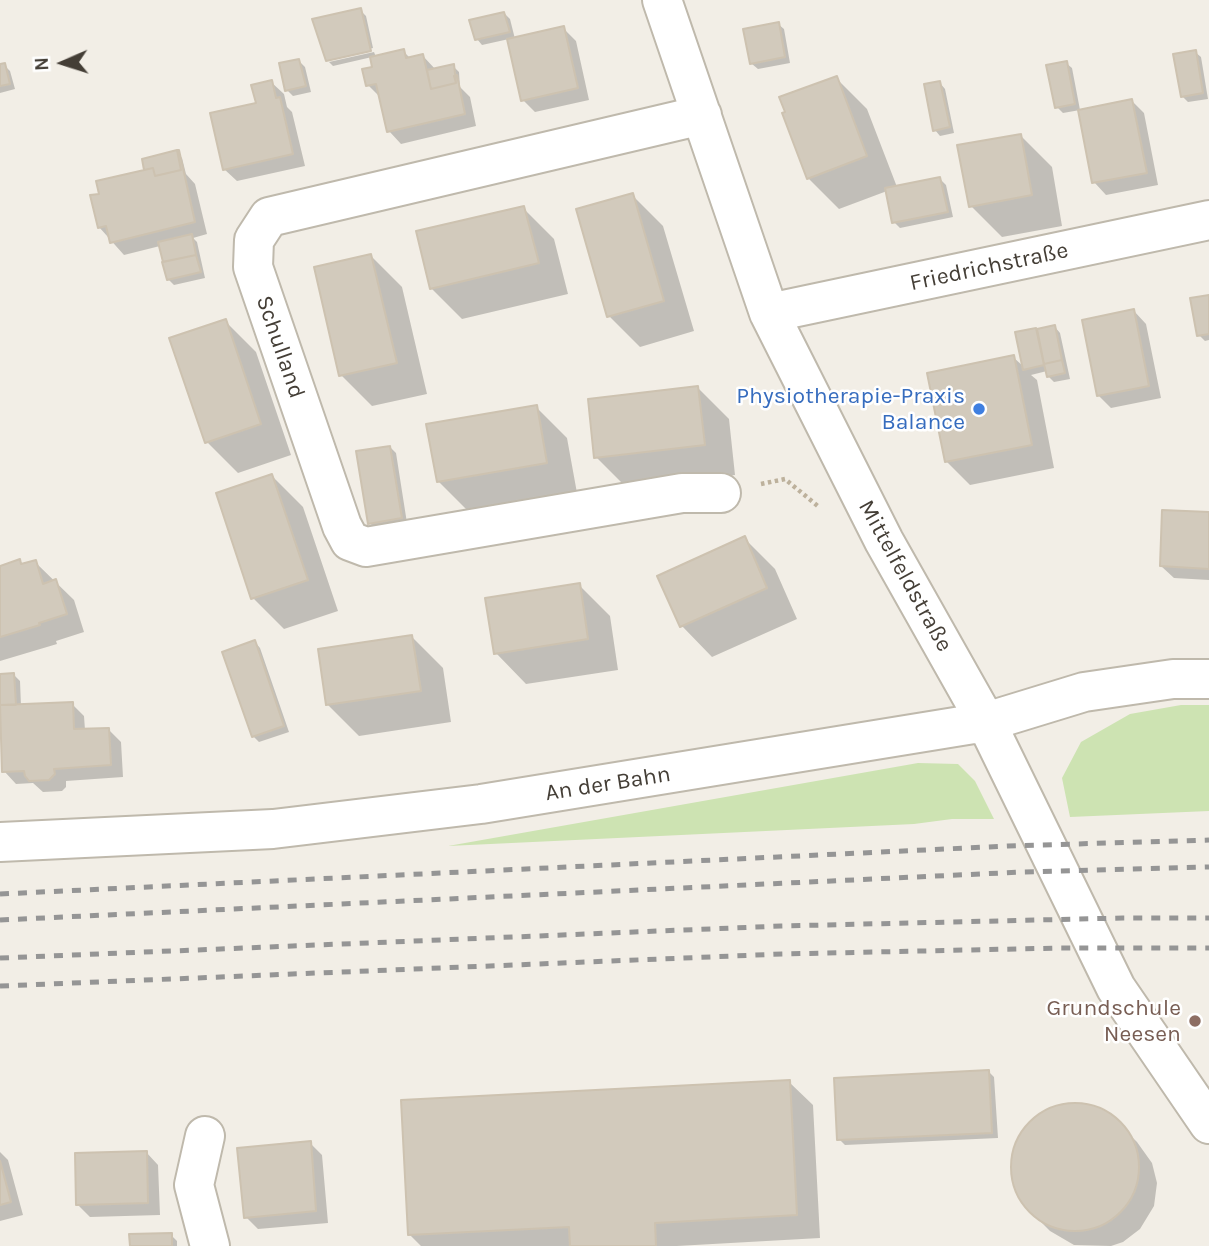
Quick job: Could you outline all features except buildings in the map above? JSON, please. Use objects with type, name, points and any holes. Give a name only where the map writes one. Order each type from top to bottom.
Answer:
[{"type":"street","name":"Mittelfeldstraße","points":[[663,0],[769,313],[884,541],[986,722],[1116,988],[1209,1124]]},
{"type":"street","name":"Schulland","points":[[702,115],[269,217],[254,240],[253,267],[342,526],[350,541],[366,547],[682,493],[722,493]]},
{"type":"street","name":"Friedrichstraße","points":[[769,313],[1209,220]]},
{"type":"street","name":"An der Bahn","points":[[0,842],[273,829],[467,806],[986,722],[1084,692],[1173,679],[1209,679]]},
{"type":"street","points":[[205,1136],[194,1185],[210,1246]]},
{"type":"path","points":[[722,493],[785,480],[821,509]]},
{"type":"green space","points":[[1181,705],[1209,705],[1209,811],[1070,817],[1062,778],[1081,742],[1130,714]]},
{"type":"green space","points":[[918,763],[958,764],[975,781],[994,819],[448,846]]},
{"type":"railway","points":[[0,894],[1008,846],[1209,840]]},
{"type":"railway","points":[[0,920],[1022,872],[1209,867]]},
{"type":"railway","points":[[0,958],[781,926],[1209,918]]},
{"type":"railway","points":[[0,986],[782,954],[1209,948]]},
{"type":"place","name":"Physiotherapie-Praxis Balance","points":[[979,409]]},
{"type":"place","name":"Grundschule Neesen","points":[[1195,1021]]}]
